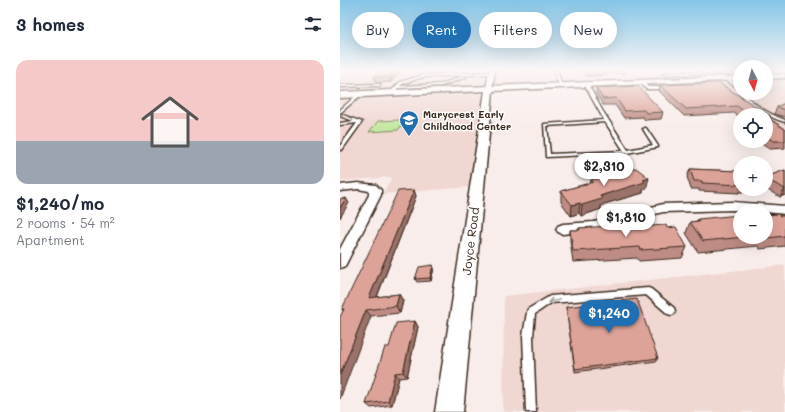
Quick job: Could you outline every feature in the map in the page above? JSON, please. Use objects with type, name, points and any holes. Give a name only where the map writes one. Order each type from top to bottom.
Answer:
[{"type":"street","points":[[340,96],[400,89]]},
{"type":"street","name":"Joyce Road","points":[[449,412],[489,89]]},
{"type":"street","points":[[340,188],[372,187],[375,190],[375,195],[340,262]]},
{"type":"street","points":[[563,229],[594,226],[663,208],[733,206],[785,210]]},
{"type":"lane","points":[[394,90],[401,89]]},
{"type":"lane","points":[[588,89],[626,152]]},
{"type":"lane","points":[[359,95],[340,113],[360,122]]},
{"type":"lane","points":[[747,100],[771,116],[785,121]]},
{"type":"lane","points":[[606,121],[545,125],[548,156],[626,152],[656,146],[645,129]]},
{"type":"lane","points":[[340,124],[360,122]]},
{"type":"lane","points":[[340,149],[360,122]]},
{"type":"lane","points":[[531,412],[528,336],[531,312],[550,300],[648,291],[671,311]]},
{"type":"shaded area","points":[[340,89],[424,89],[340,93]]},
{"type":"shaded area","points":[[719,89],[733,89],[733,97]]},
{"type":"shaded area","points":[[773,89],[785,89],[785,133],[773,125],[773,108],[753,108],[739,100],[773,100]]},
{"type":"shaded area","name":"Marycrest Early Childhood Center","points":[[488,90],[469,187],[383,194],[392,177],[340,181],[340,98]]},
{"type":"shaded area","points":[[785,265],[785,412],[503,412],[504,296]]},
{"type":"green space","points":[[399,120],[403,123],[398,130],[369,132],[378,121]]},
{"type":"building","points":[[597,89],[641,89],[663,112],[646,113],[644,110],[625,111],[616,98],[603,99]]},
{"type":"building","points":[[665,89],[729,89],[733,92],[733,100],[746,100],[758,108],[740,108],[737,106],[686,109]]},
{"type":"building","points":[[785,103],[785,110],[777,107]]},
{"type":"building","points":[[773,121],[785,129],[785,141],[773,141]]},
{"type":"building","points":[[636,168],[649,178],[643,180],[645,182],[600,196],[602,199],[582,205],[580,203],[572,205],[561,191],[593,182],[591,180]]},
{"type":"building","points":[[690,169],[733,171],[733,185],[702,183],[702,181],[694,181]]},
{"type":"building","points":[[785,170],[785,189],[773,183],[773,174]]},
{"type":"building","points":[[414,190],[369,298],[399,294],[396,306],[366,310],[340,375],[340,317],[344,309],[342,309],[398,191]]},
{"type":"building","points":[[346,198],[340,208],[340,199]]},
{"type":"building","points":[[773,214],[785,216],[785,236],[773,237]]},
{"type":"building","points":[[733,216],[733,238],[703,241],[690,222],[699,221],[698,219]]},
{"type":"building","points":[[625,225],[625,227],[666,225],[667,228],[676,227],[687,247],[641,250],[640,247],[573,251],[570,230]]},
{"type":"building","points":[[433,265],[430,278],[415,279],[419,267]]},
{"type":"building","points":[[637,299],[658,358],[575,369],[566,307]]},
{"type":"building","points":[[415,321],[403,372],[395,373],[388,401],[366,404],[385,347],[389,347],[396,323]]},
{"type":"place","name":"Marycrest Early Childhood Center","points":[[409,137]]}]
